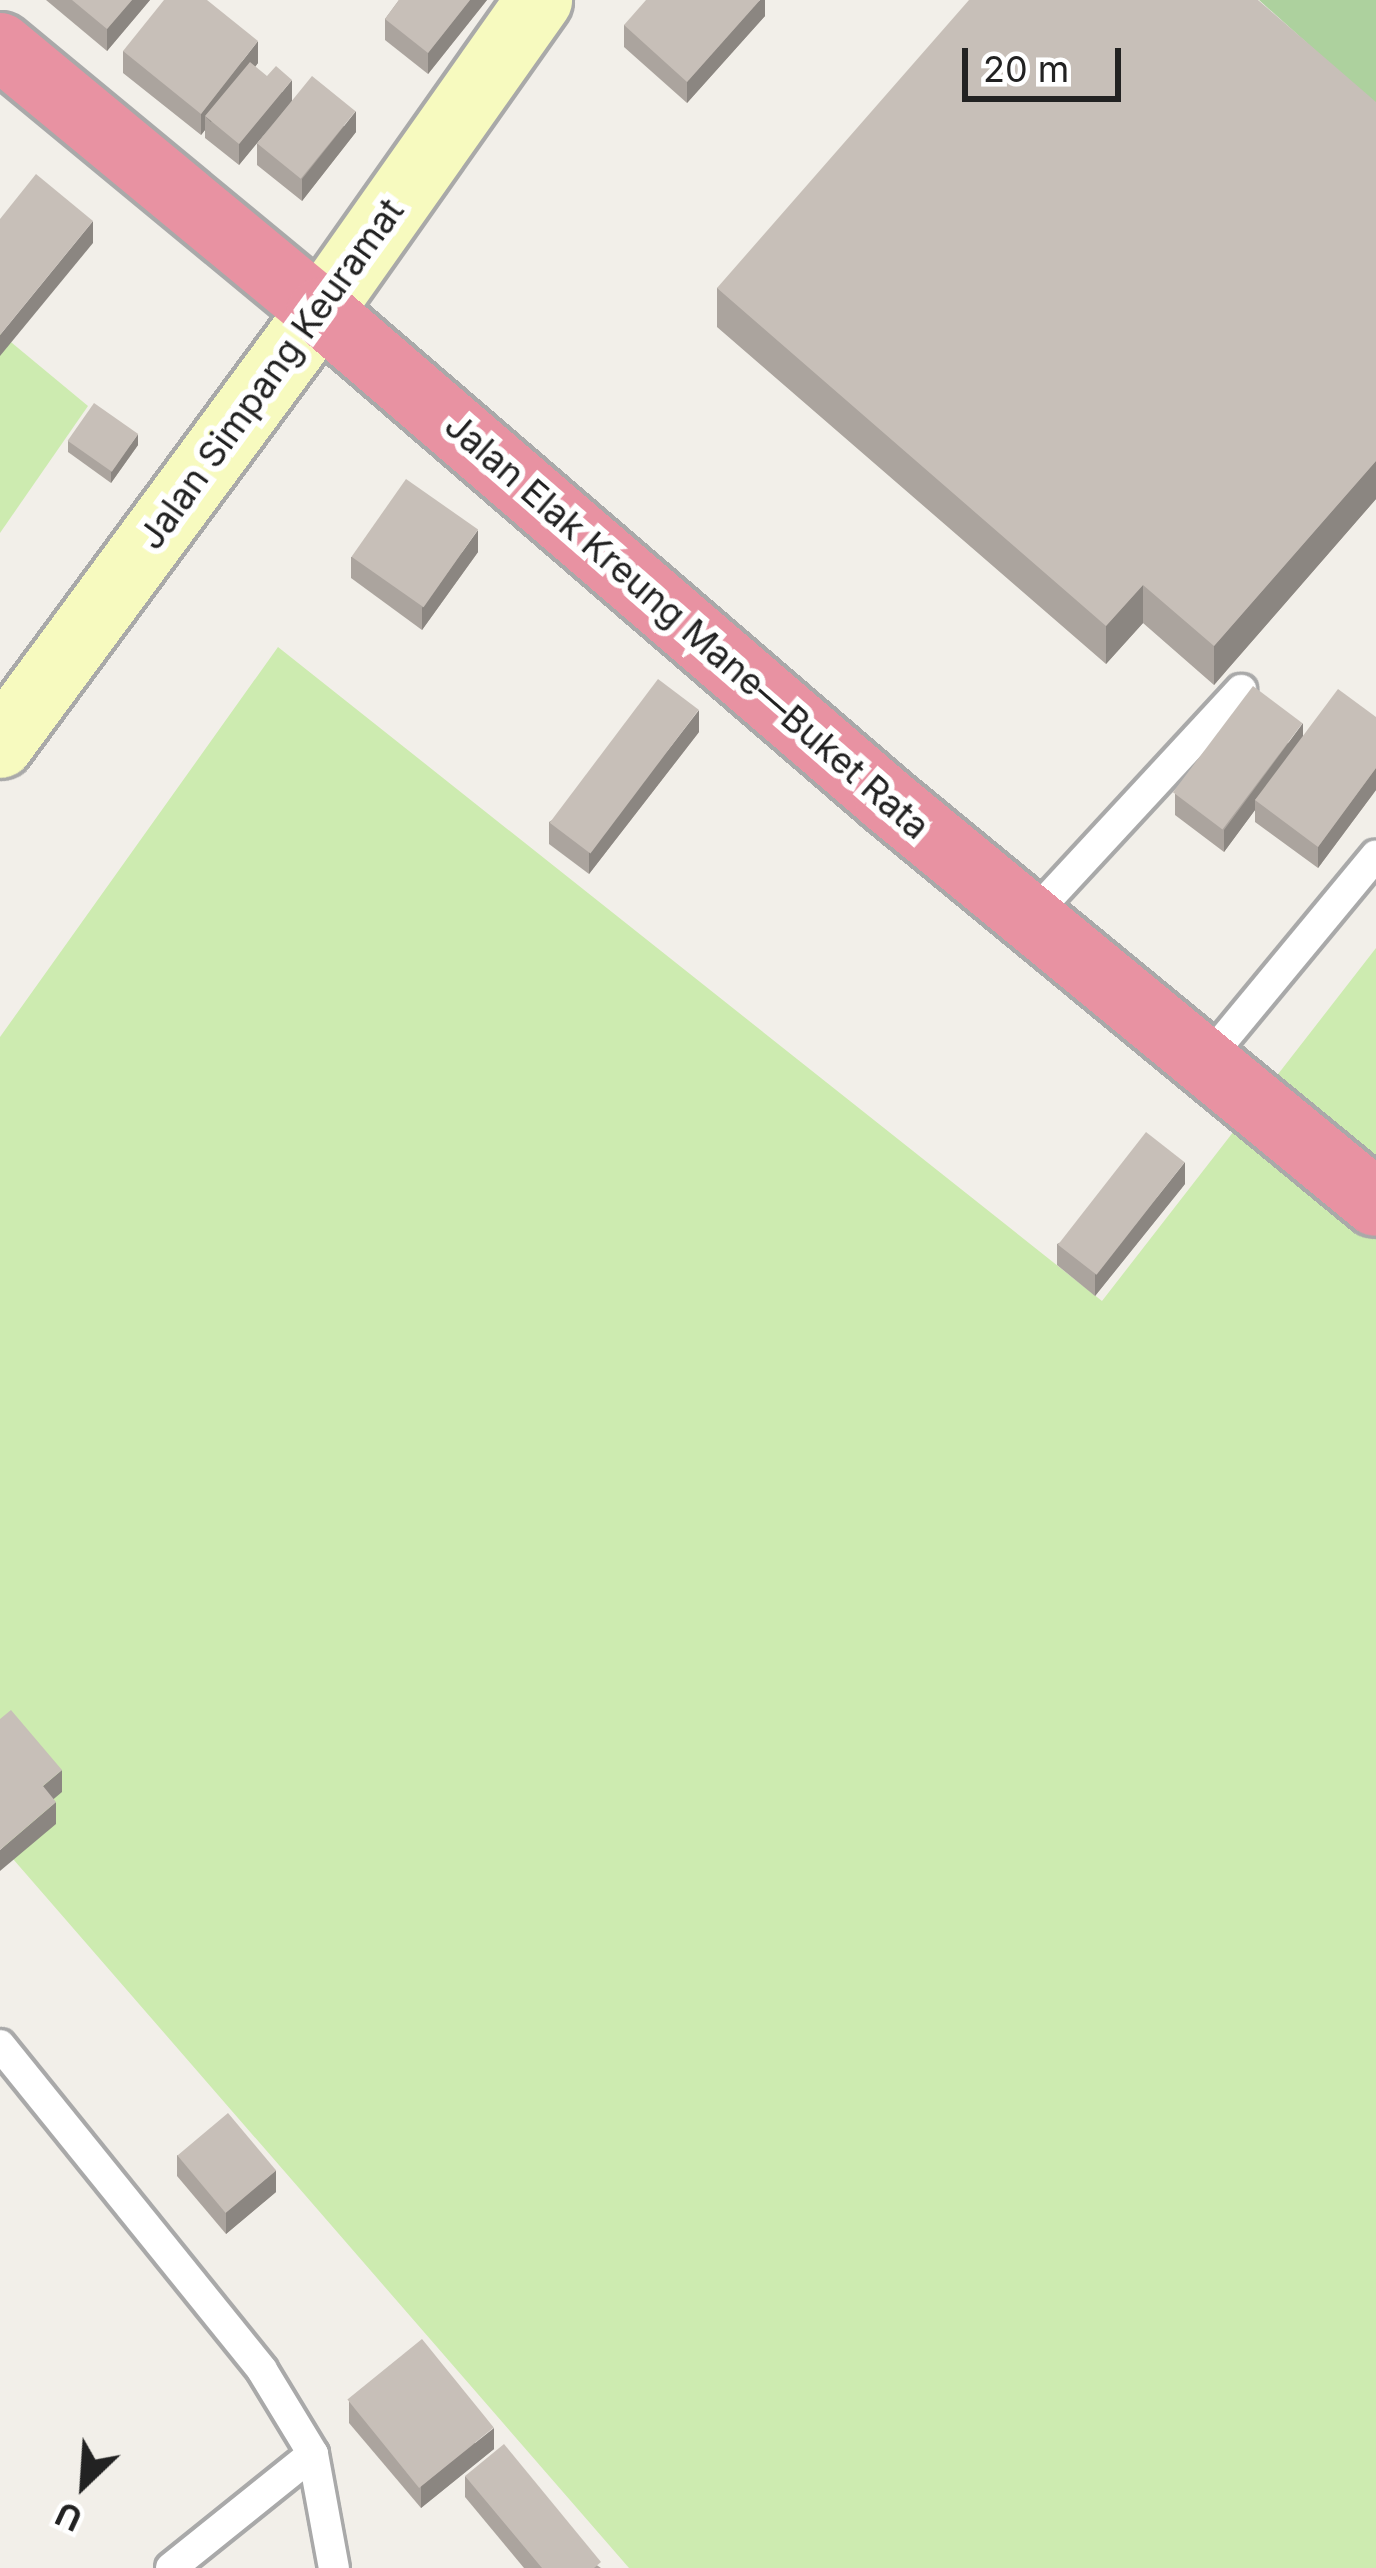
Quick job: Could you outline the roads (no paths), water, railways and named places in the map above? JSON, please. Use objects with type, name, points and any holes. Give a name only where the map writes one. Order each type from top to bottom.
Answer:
[{"type":"highway","name":"Jalan Elak Kreung Mane—Buket Rata","points":[[0,46],[320,311],[1030,918],[1376,1203]]},
{"type":"main road","name":"Jalan Simpang Keuramat","points":[[0,745],[320,311],[538,0]]},
{"type":"lane","points":[[1030,918],[1241,690]]},
{"type":"lane","points":[[1205,1062],[1376,855]]},
{"type":"lane","points":[[0,2045],[262,2370],[313,2454],[334,2568]]},
{"type":"lane","points":[[171,2568],[313,2454]]}]
